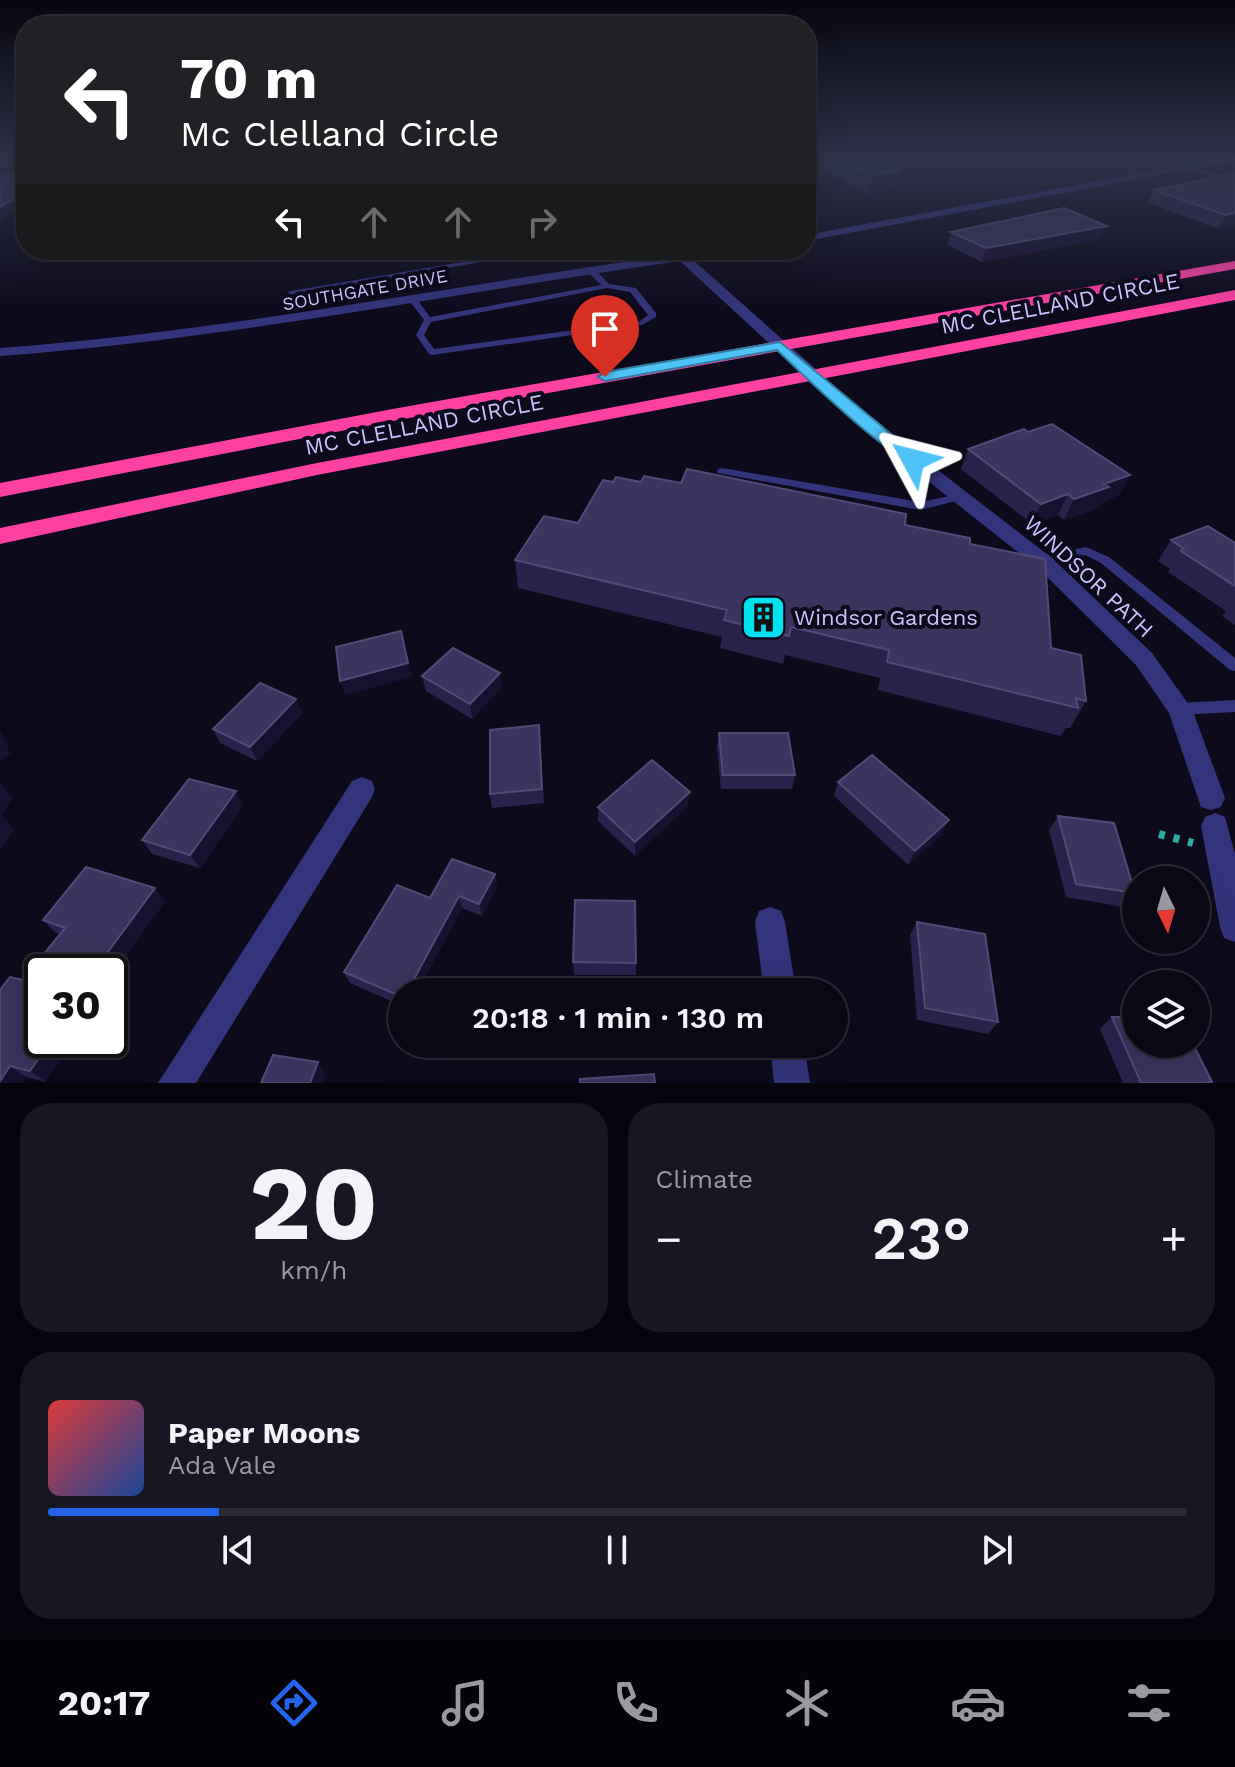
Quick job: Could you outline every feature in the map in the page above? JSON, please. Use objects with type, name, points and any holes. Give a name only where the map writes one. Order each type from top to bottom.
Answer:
[{"type":"highway","name":"MC CLELLAND CIRCLE","points":[[0,490],[398,414],[1235,265]]},
{"type":"highway","name":"MC CLELLAND CIRCLE","points":[[0,536],[317,469],[1235,295]]},
{"type":"street","points":[[816,236],[960,210]]},
{"type":"street","name":"SOUTHGATE DRIVE","points":[[0,352],[189,337],[640,260]]},
{"type":"street","name":"WINDSOR PATH","points":[[687,260],[867,424],[1041,560],[1144,659],[1180,709],[1213,812],[1235,927]]},
{"type":"street","points":[[176,1083],[362,789]]},
{"type":"street","points":[[770,922],[778,978]]},
{"type":"street","points":[[789,1058],[792,1083]]},
{"type":"lane","points":[[291,293],[487,260]]},
{"type":"lane","points":[[590,269],[607,286]]},
{"type":"lane","points":[[607,286],[633,290],[653,315],[642,323],[432,352],[420,335],[428,320],[607,286]]},
{"type":"lane","points":[[413,300],[428,320]]},
{"type":"lane","points":[[722,471],[920,506],[960,497]]},
{"type":"lane","points":[[1041,560],[1086,551],[1105,560],[1235,666]]},
{"type":"lane","points":[[1180,709],[1235,706]]},
{"type":"building","points":[[1057,210],[1068,210],[1107,226],[986,248],[951,232]]},
{"type":"building","points":[[1210,210],[1235,210],[1235,213],[1226,215]]},
{"type":"building","points":[[1052,424],[1130,475],[1104,484],[1109,487],[1074,499],[1068,494],[1041,504],[968,449],[1024,429],[1028,432]]},
{"type":"building","name":"Windsor Gardens","points":[[687,469],[906,514],[905,525],[970,538],[970,544],[1045,559],[1051,648],[1081,655],[1086,701],[1076,698],[1078,708],[887,662],[889,650],[791,627],[789,636],[724,620],[727,610],[515,560],[544,516],[578,523],[603,480],[613,482],[616,477],[641,482],[644,476],[681,483]]},
{"type":"building","points":[[1208,526],[1235,543],[1235,586],[1181,551],[1184,549],[1171,540]]},
{"type":"building","points":[[401,631],[408,663],[340,681],[336,647]]},
{"type":"building","points":[[453,648],[500,673],[470,704],[422,676]]},
{"type":"building","points":[[260,683],[296,699],[250,747],[213,729]]},
{"type":"building","points":[[539,725],[542,789],[490,794],[490,730]]},
{"type":"building","points":[[719,733],[788,733],[795,775],[723,775]]},
{"type":"building","points":[[872,755],[949,820],[915,851],[838,782]]},
{"type":"building","points":[[652,760],[690,792],[635,842],[598,807]]},
{"type":"building","points":[[189,779],[236,791],[190,855],[142,840]]},
{"type":"building","points":[[1058,816],[1114,823],[1127,866],[1122,866],[1122,891],[1076,884]]},
{"type":"building","points":[[452,859],[495,874],[479,904],[459,896],[415,978],[388,978],[388,991],[344,972],[397,885],[430,898]]},
{"type":"building","points":[[86,867],[155,888],[106,954],[44,954],[65,928],[43,920]]},
{"type":"building","points":[[575,900],[635,901],[636,963],[573,962]]},
{"type":"building","points":[[917,922],[985,934],[998,1022],[925,1008]]},
{"type":"building","points":[[10,977],[23,980],[24,1058],[39,1058],[30,1071],[10,1066],[0,1081],[0,990]]},
{"type":"building","points":[[1112,1017],[1122,1017],[1122,1040]]},
{"type":"building","points":[[273,1055],[318,1062],[310,1083],[261,1083]]},
{"type":"building","points":[[1130,1058],[1200,1058],[1212,1082],[1202,1083],[1141,1083]]},
{"type":"building","points":[[654,1074],[655,1083],[580,1083],[580,1079]]},
{"type":"place","name":"Windsor Gardens","points":[[763,617]]},
{"type":"route","points":[[605,377],[780,346],[867,424],[913,460]]}]
